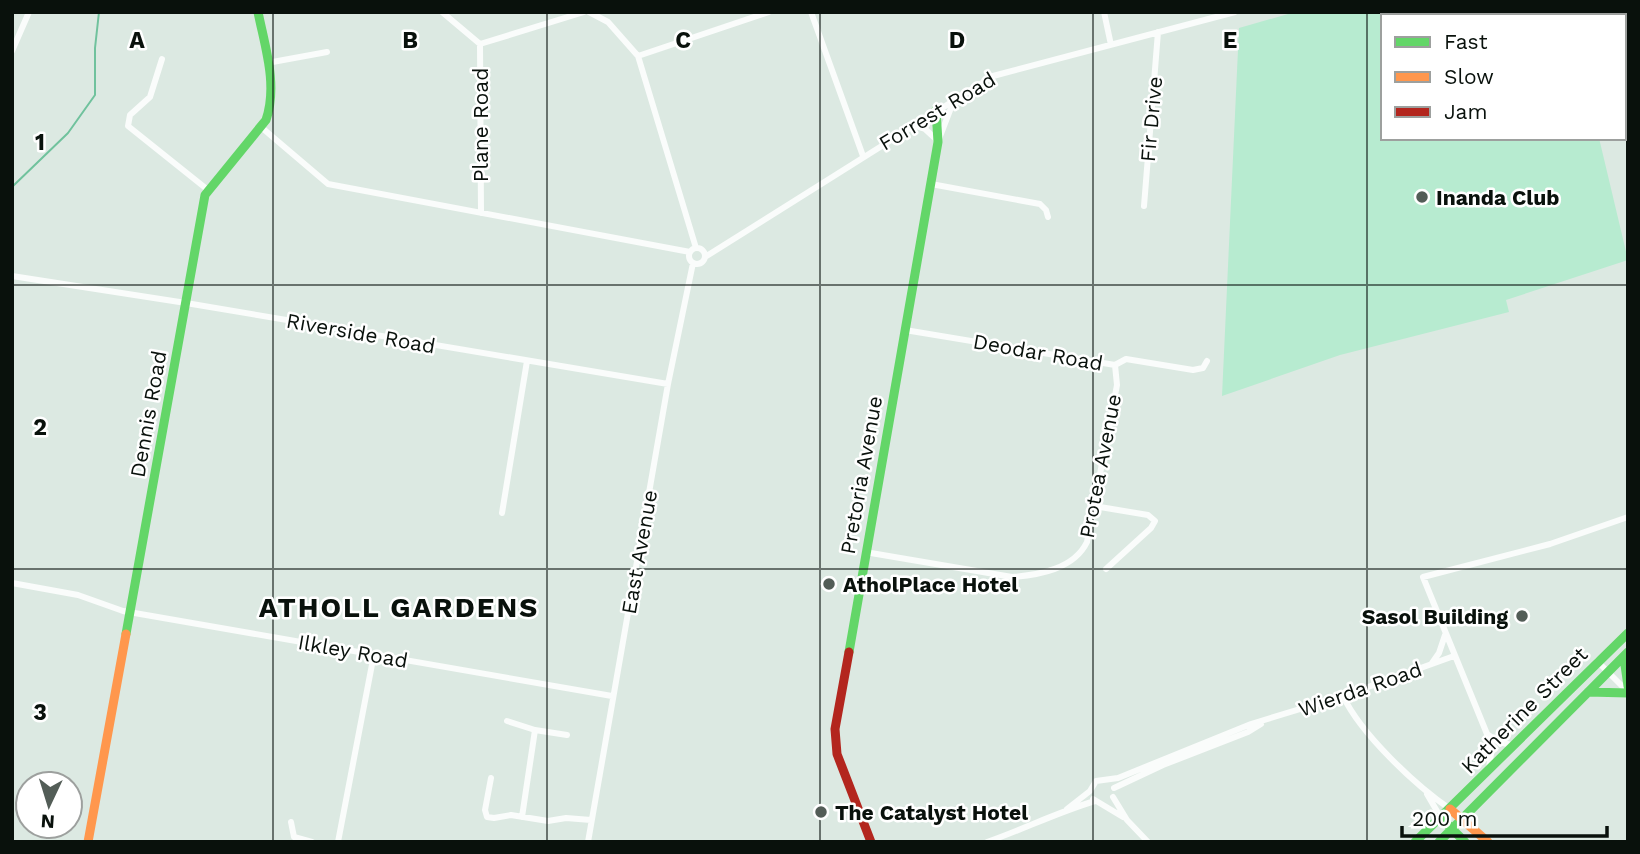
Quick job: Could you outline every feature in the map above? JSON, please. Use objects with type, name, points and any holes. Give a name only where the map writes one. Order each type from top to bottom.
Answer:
[{"type":"street","points":[[12,51],[29,12]]},
{"type":"street","name":"Dennis Road","points":[[88,842],[202,212],[208,190],[261,127],[271,109],[267,63],[258,12]]},
{"type":"street","name":"Plane Road","points":[[442,12],[480,44],[481,213]]},
{"type":"street","points":[[261,127],[328,184],[481,213],[693,250],[702,250],[705,257],[699,264],[693,263],[689,258],[693,250],[638,57],[608,22],[600,16],[586,12],[480,44]]},
{"type":"street","points":[[638,57],[769,12]]},
{"type":"street","points":[[811,12],[863,156]]},
{"type":"street","points":[[1104,12],[1111,45]]},
{"type":"street","name":"Forrest Road","points":[[705,257],[993,76],[1234,12]]},
{"type":"street","name":"Fir Drive","points":[[1144,206],[1158,32]]},
{"type":"street","points":[[267,63],[327,52]]},
{"type":"street","points":[[162,59],[150,97],[130,115],[128,126],[208,190]]},
{"type":"street","points":[[912,125],[929,132],[938,142],[954,99]]},
{"type":"street","name":"Pretoria Avenue","points":[[871,842],[837,754],[835,729],[938,142],[936,110]]},
{"type":"street","points":[[931,184],[1040,204],[1048,216]]},
{"type":"street","name":"East Avenue","points":[[588,842],[668,384],[693,263]]},
{"type":"street","name":"Riverside Road","points":[[12,276],[668,384]]},
{"type":"street","name":"Deodar Road","points":[[905,330],[1115,365],[1120,360],[1129,359],[1193,370],[1203,368],[1207,361]]},
{"type":"street","points":[[502,513],[527,361]]},
{"type":"street","name":"Protea Avenue","points":[[865,552],[998,576],[1035,575],[1070,561],[1082,552],[1087,542],[1117,385],[1115,365]]},
{"type":"street","points":[[1094,506],[1148,515],[1155,521],[1151,528],[1106,569]]},
{"type":"street","points":[[1489,768],[1491,754],[1487,734],[1423,577],[1550,544],[1628,517]]},
{"type":"street","name":"Ilkley Road","points":[[12,583],[78,595],[130,612],[612,696]]},
{"type":"street","name":"Katherine Street","points":[[1415,842],[1628,633]]},
{"type":"street","points":[[1430,664],[1439,653],[1445,634]]},
{"type":"street","points":[[1628,652],[1625,665],[1628,686]]},
{"type":"street","name":"Katherine Street","points":[[1438,842],[1463,820],[1628,652]]},
{"type":"street","points":[[338,842],[374,654]]},
{"type":"street","name":"Wierda Road","points":[[1108,781],[1222,739],[1251,724],[1343,696],[1454,656]]},
{"type":"street","points":[[1597,661],[1628,692]]},
{"type":"street","points":[[1588,692],[1628,692]]},
{"type":"street","points":[[1343,696],[1357,721],[1426,793],[1450,809],[1488,842]]},
{"type":"street","points":[[507,720],[535,730],[567,735]]},
{"type":"street","points":[[522,817],[535,730]]},
{"type":"street","points":[[1487,734],[1497,741],[1514,746]]},
{"type":"street","name":"Wierda Road","points":[[1114,788],[1189,752]]},
{"type":"street","points":[[491,778],[485,810],[487,817],[522,817],[548,821],[566,818],[591,820]]},
{"type":"street","points":[[987,842],[1044,821],[1067,809],[1090,790],[1096,781],[1108,781],[1114,788],[1113,797],[1127,820],[1148,842]]},
{"type":"street","points":[[1090,790],[1099,802],[1127,820]]},
{"type":"street","points":[[1426,793],[1441,818],[1465,842]]},
{"type":"street","points":[[1067,809],[1113,797]]},
{"type":"street","points":[[291,822],[294,837],[312,842]]},
{"type":"green space","name":"Inanda Club","points":[[1295,12],[1568,12],[1381,14],[1381,140],[1599,140],[1628,260],[1506,300],[1509,312],[1340,355],[1222,396],[1239,28]]},
{"type":"waterway","points":[[12,187],[68,133],[95,95],[95,48],[99,12]]},
{"type":"traffic: fast","points":[[126,634],[205,195],[266,120],[269,107],[271,80],[258,12]]},
{"type":"traffic: fast","points":[[849,652],[938,142],[936,110]]},
{"type":"traffic: fast","points":[[1415,842],[1628,633]]},
{"type":"traffic: fast","points":[[1439,842],[1628,652]]},
{"type":"traffic: fast","points":[[1627,654],[1625,665],[1628,686]]},
{"type":"traffic: fast","points":[[1588,692],[1628,693]]},
{"type":"traffic: fast","points":[[1441,818],[1465,842]]},
{"type":"traffic: slow","points":[[88,842],[126,634]]},
{"type":"traffic: slow","points":[[1450,809],[1488,842]]},
{"type":"traffic: jam","points":[[849,652],[835,729],[837,754],[871,842]]},
{"type":"place","name":"Inanda Club","points":[[1422,197]]},
{"type":"place","name":"AtholPlace Hotel","points":[[829,584]]},
{"type":"place","name":"Sasol Building","points":[[1522,616]]},
{"type":"place","name":"The Catalyst Hotel","points":[[821,812]]},
{"type":"district","name":"ATHOLL GARDENS","points":[[399,607]]}]
